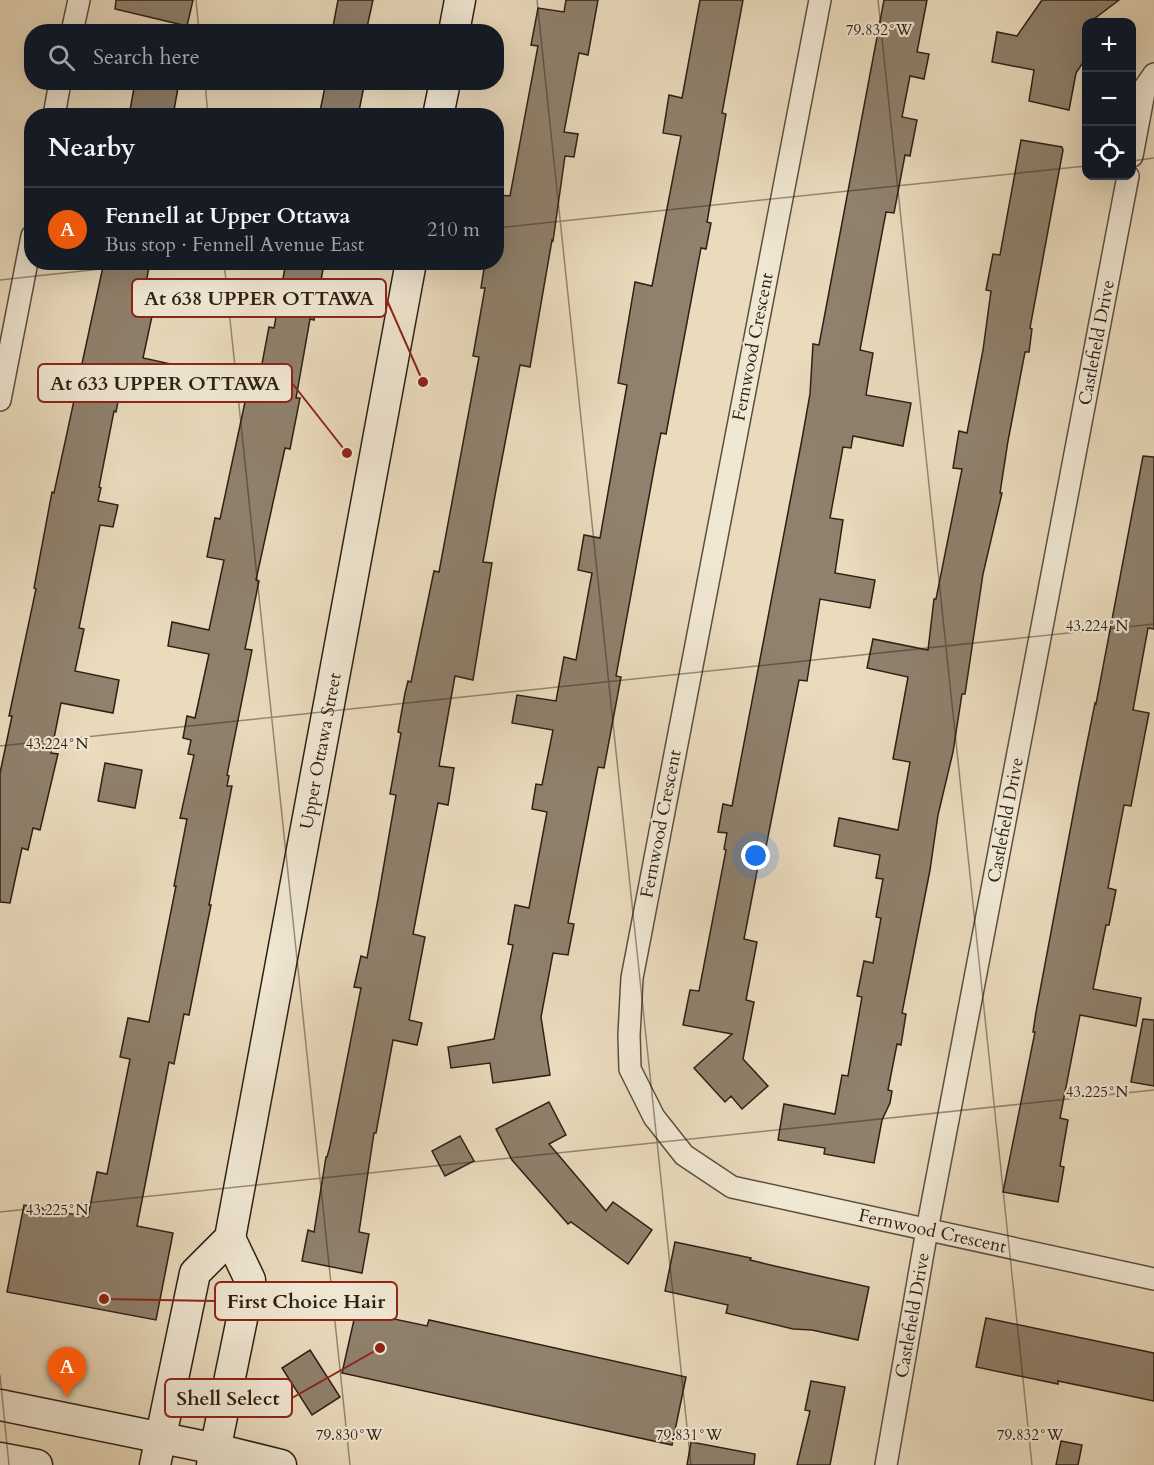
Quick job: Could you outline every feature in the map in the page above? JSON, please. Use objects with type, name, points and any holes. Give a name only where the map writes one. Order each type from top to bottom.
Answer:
[{"type":"main road","points":[[456,24],[460,0]]},
{"type":"main road","points":[[440,108],[443,90]]},
{"type":"main road","name":"Upper Ottawa Street","points":[[230,1238],[410,270]]},
{"type":"main road","points":[[158,1452],[195,1273],[230,1238],[250,1280],[214,1457]]},
{"type":"main road","points":[[0,1406],[158,1452],[280,1465]]},
{"type":"main road","points":[[0,1458],[37,1465]]},
{"type":"street","points":[[74,24],[79,0]]},
{"type":"street","name":"Fernwood Crescent","points":[[820,0],[632,978],[630,1069],[654,1117],[684,1155],[732,1187],[1154,1279]]},
{"type":"street","points":[[1136,131],[1145,87],[1154,74]]},
{"type":"street","points":[[55,108],[59,90]]},
{"type":"street","name":"Castlefield Drive","points":[[886,1465],[927,1230],[1127,180]]},
{"type":"street","points":[[0,400],[7,326],[24,265]]},
{"type":"building","points":[[116,0],[193,0],[187,24],[179,24],[115,9]]},
{"type":"building","points":[[338,0],[373,0],[368,24],[334,24]]},
{"type":"building","points":[[566,0],[598,0],[588,55],[579,53],[564,132],[578,134],[574,157],[565,156],[553,241],[530,367],[520,365],[496,490],[483,562],[492,563],[473,680],[455,676],[439,766],[454,768],[448,805],[438,803],[413,934],[425,937],[409,1020],[422,1023],[417,1045],[393,1040],[376,1133],[374,1133],[359,1232],[369,1234],[362,1273],[302,1261],[308,1230],[314,1232],[326,1157],[361,988],[354,987],[361,956],[367,958],[378,899],[396,795],[390,794],[401,733],[398,732],[405,693],[408,681],[411,682],[434,571],[439,572],[479,357],[473,356],[485,288],[481,288],[484,270],[504,270],[504,195],[510,196],[538,46],[531,45],[538,8],[564,12]]},
{"type":"building","points":[[700,0],[743,0],[722,113],[726,114],[707,222],[711,223],[706,249],[701,248],[666,434],[661,433],[657,453],[616,676],[621,677],[604,768],[598,767],[568,923],[574,924],[568,955],[553,953],[541,1017],[550,1075],[493,1083],[490,1063],[451,1068],[448,1047],[494,1039],[513,945],[508,944],[515,905],[529,908],[547,812],[532,809],[536,784],[542,785],[553,730],[512,723],[517,695],[556,701],[564,657],[576,660],[592,573],[578,570],[584,535],[600,538],[627,385],[618,383],[635,282],[652,286],[681,136],[663,133],[669,95],[682,98]]},
{"type":"building","points":[[884,0],[927,0],[917,52],[929,54],[924,79],[910,76],[902,117],[917,120],[910,156],[905,155],[894,213],[886,212],[860,350],[873,353],[866,395],[911,403],[903,446],[853,436],[851,448],[843,447],[830,518],[843,520],[835,573],[875,580],[870,608],[820,599],[807,681],[799,680],[764,857],[760,856],[744,939],[757,942],[746,1000],[754,1002],[743,1059],[768,1086],[742,1109],[731,1096],[725,1102],[694,1068],[732,1034],[683,1025],[690,990],[699,991],[726,850],[724,849],[727,833],[718,832],[723,804],[732,806],[810,394],[813,344],[819,345]]},
{"type":"building","points":[[1042,0],[1119,0],[1095,18],[1082,18],[1082,64],[1076,73],[1069,110],[1029,101],[1034,70],[992,62],[997,32],[1017,36]]},
{"type":"building","points":[[134,90],[178,90],[174,108],[130,108]]},
{"type":"building","points":[[324,90],[363,90],[360,108],[321,108]]},
{"type":"building","points":[[1021,140],[1062,147],[1063,150],[1030,328],[1032,329],[1029,352],[1025,352],[1008,441],[1000,493],[1002,493],[983,574],[965,694],[962,694],[953,752],[938,815],[930,870],[902,1013],[906,1014],[901,1045],[897,1044],[888,1090],[892,1091],[890,1103],[882,1120],[874,1163],[824,1154],[825,1148],[778,1140],[784,1104],[835,1114],[842,1075],[848,1076],[862,997],[857,996],[864,961],[873,963],[881,918],[876,917],[883,879],[876,878],[880,855],[834,846],[839,818],[898,830],[910,762],[893,759],[908,677],[867,668],[873,639],[928,650],[934,599],[936,599],[962,469],[953,468],[959,431],[967,433],[983,350],[991,291],[986,290],[993,254],[1000,255]]},
{"type":"building","points":[[102,270],[148,270],[140,314],[152,316],[143,358],[180,366],[174,391],[122,381],[116,412],[114,411],[98,501],[118,505],[113,527],[100,525],[79,628],[84,629],[75,671],[119,680],[113,713],[61,703],[51,753],[58,754],[40,830],[33,828],[28,850],[22,848],[10,903],[0,902],[0,773],[12,716],[9,716],[36,589],[34,588],[52,492],[54,493]]},
{"type":"building","points":[[285,270],[323,270],[314,320],[310,319],[296,398],[300,398],[290,449],[285,448],[256,580],[259,581],[245,649],[252,650],[227,775],[229,776],[227,786],[232,786],[209,905],[211,905],[189,1015],[184,1014],[174,1064],[169,1062],[137,1226],[173,1233],[156,1320],[7,1292],[24,1205],[88,1217],[97,1172],[107,1174],[130,1059],[120,1057],[128,1018],[149,1022],[176,886],[174,886],[187,819],[180,818],[194,755],[188,754],[191,740],[183,738],[187,716],[195,718],[209,654],[168,646],[172,622],[209,630],[224,560],[207,557],[215,518],[220,519],[248,388],[257,390],[269,327],[274,328]]},
{"type":"building","points":[[1143,456],[1154,457],[1154,629],[1148,628],[1133,710],[1149,713],[1131,806],[1124,805],[1108,888],[1116,890],[1109,925],[1106,925],[1093,989],[1141,998],[1136,1026],[1080,1015],[1060,1118],[1068,1120],[1060,1166],[1064,1167],[1058,1202],[1003,1192]]},
{"type":"building","points":[[105,763],[142,770],[135,808],[98,801]]},
{"type":"building","points":[[1143,1019],[1154,1020],[1154,1086],[1131,1082]]},
{"type":"building","points":[[549,1102],[566,1135],[549,1144],[606,1211],[613,1202],[652,1230],[628,1264],[571,1222],[568,1224],[512,1160],[496,1129]]},
{"type":"building","points":[[460,1136],[474,1161],[445,1176],[432,1151]]},
{"type":"building","points":[[675,1242],[869,1287],[858,1340],[812,1330],[793,1329],[726,1313],[728,1305],[665,1291]]},
{"type":"building","points":[[356,1311],[427,1326],[429,1320],[686,1377],[672,1445],[342,1373]]},
{"type":"building","points":[[986,1318],[1154,1353],[1154,1401],[976,1367]]},
{"type":"building","points":[[310,1350],[340,1397],[312,1415],[282,1368]]},
{"type":"building","points":[[811,1381],[845,1387],[830,1465],[797,1465],[810,1411],[805,1410]]},
{"type":"building","points":[[1061,1441],[1082,1445],[1078,1465],[1056,1465]]},
{"type":"building","points":[[691,1442],[755,1454],[754,1465],[687,1465]]},
{"type":"place","name":"At 638 UPPER OTTAWA","points":[[423,382]]},
{"type":"place","name":"At 633 UPPER OTTAWA","points":[[347,453]]},
{"type":"place","name":"First Choice Hair","points":[[104,1299]]},
{"type":"place","name":"Shell Select","points":[[380,1348]]},
{"type":"place","name":"Fennell at Upper Ottawa","points":[[67,1397]]}]
